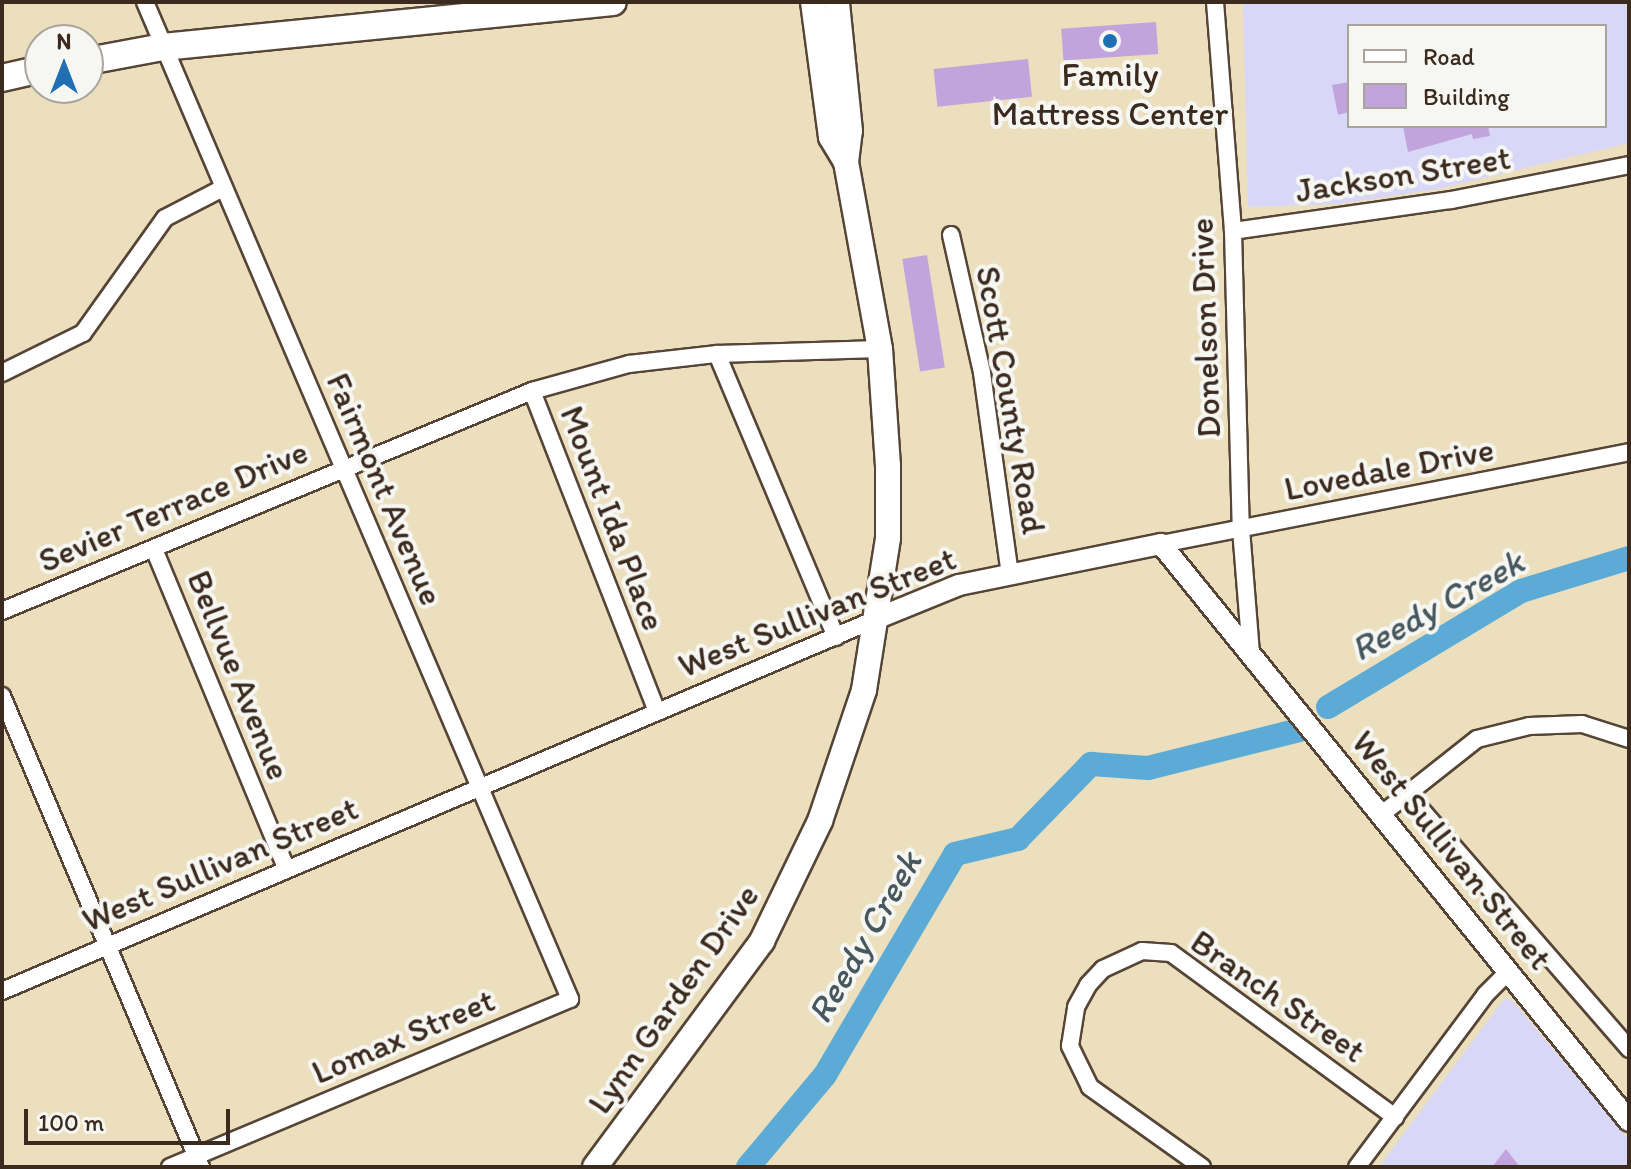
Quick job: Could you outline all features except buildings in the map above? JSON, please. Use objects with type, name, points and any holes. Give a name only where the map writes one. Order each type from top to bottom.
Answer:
[{"type":"highway","points":[[423,19],[478,2]]},
{"type":"highway","points":[[104,58],[163,47],[613,2]]},
{"type":"highway","points":[[2,78],[24,73]]},
{"type":"main road","name":"Lynn Garden Drive","points":[[813,2],[831,137],[846,162]]},
{"type":"main road","name":"Lynn Garden Drive","points":[[595,1167],[726,995],[792,886],[844,756],[878,618],[888,538],[880,349],[846,162],[850,131],[837,2]]},
{"type":"street","name":"Fairmont Avenue","points":[[145,2],[570,999]]},
{"type":"street","name":"Donelson Drive","points":[[1215,2],[1233,231],[1241,529],[1251,652]]},
{"type":"street","name":"Jackson Street","points":[[1233,231],[1451,200],[1629,165]]},
{"type":"street","points":[[2,373],[83,333],[165,218],[223,188]]},
{"type":"street","name":"Scott County Road","points":[[951,235],[982,373],[1010,575]]},
{"type":"street","name":"Sevier Terrace Drive","points":[[2,611],[154,549],[343,465],[532,391],[629,364],[717,354],[880,349]]},
{"type":"street","points":[[717,354],[836,637]]},
{"type":"street","name":"Mount Ida Place","points":[[532,391],[657,711]]},
{"type":"street","name":"Lovedale Drive","points":[[1161,544],[1629,452]]},
{"type":"street","name":"West Sullivan Street","points":[[2,991],[959,585],[1161,544],[1629,1121]]},
{"type":"street","name":"Bellvue Avenue","points":[[154,549],[286,868]]},
{"type":"street","points":[[2,696],[199,1161]]},
{"type":"street","points":[[1382,814],[1405,791],[1477,739],[1529,726],[1582,724],[1629,739]]},
{"type":"street","name":"West Sullivan Street","points":[[1405,791],[1629,1049]]},
{"type":"street","name":"Branch Street","points":[[1202,1167],[1090,1087],[1070,1046],[1076,1007],[1088,985],[1103,969],[1142,951],[1171,953],[1395,1117]]},
{"type":"street","points":[[1357,1167],[1485,995],[1508,972]]},
{"type":"street","name":"Lomax Street","points":[[170,1167],[199,1161],[570,999]]},
{"type":"shaded area","points":[[1243,2],[1629,2],[1629,143],[1438,189],[1337,204],[1248,207]]},
{"type":"shaded area","points":[[1504,999],[1512,1000],[1629,1140],[1629,1167],[1379,1167]]},
{"type":"waterway","name":"Reedy Creek","points":[[1328,707],[1521,591],[1629,558]]},
{"type":"waterway","name":"Reedy Creek","points":[[748,1167],[825,1075],[955,854],[1018,839],[1091,764],[1148,768],[1299,730]]},
{"type":"place","name":"Family Mattress Center","points":[[1110,41]]}]
